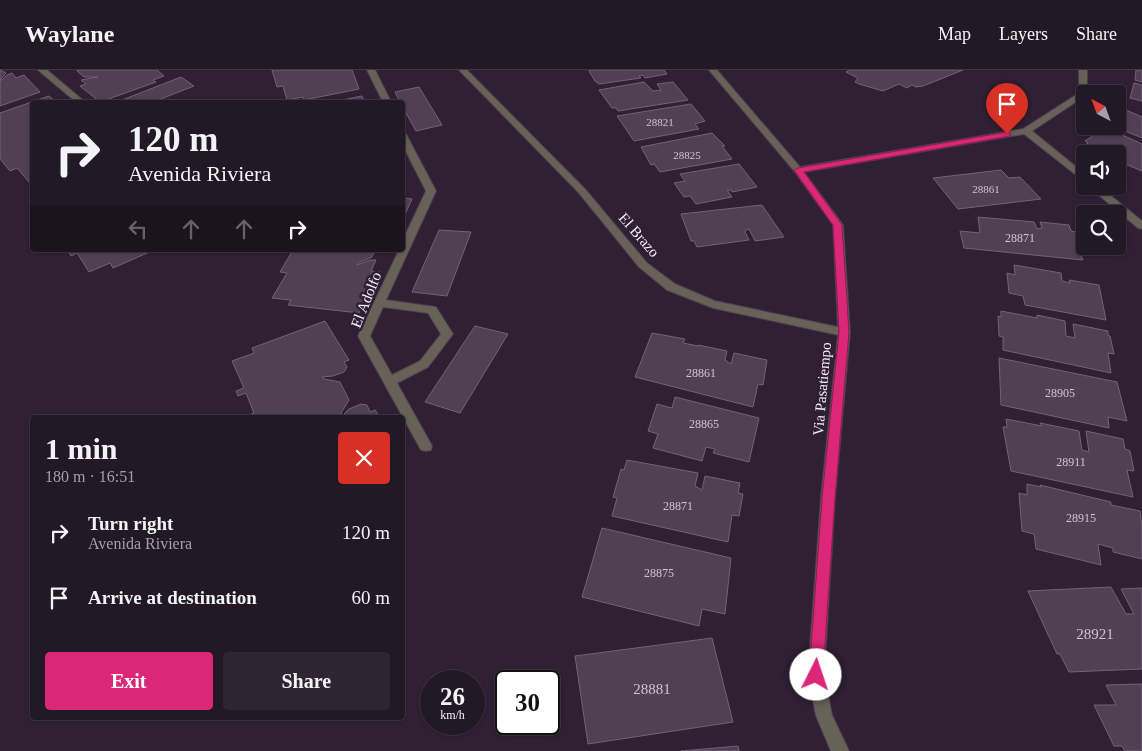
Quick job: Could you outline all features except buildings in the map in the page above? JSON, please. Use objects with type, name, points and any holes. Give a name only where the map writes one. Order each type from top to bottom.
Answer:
[{"type":"street","points":[[42,70],[79,100]]},
{"type":"street","points":[[371,70],[386,100]]},
{"type":"street","name":"El Brazo","points":[[463,70],[582,191],[644,265],[671,287],[713,304],[844,332]]},
{"type":"street","name":"Via Pasatiempo","points":[[713,70],[798,170],[838,225],[844,332],[828,498],[816,675],[824,716],[840,751]]},
{"type":"street","points":[[798,170],[1026,131],[1083,94],[1083,70]]},
{"type":"street","points":[[1026,131],[1076,172]]},
{"type":"street","name":"El Adolfo","points":[[405,140],[431,191],[405,247]]},
{"type":"street","points":[[1105,195],[1142,226]]},
{"type":"street","name":"El Adolfo","points":[[403,252],[364,336],[426,446]]},
{"type":"street","points":[[379,303],[432,310],[447,334],[424,364],[390,381]]},
{"type":"route","points":[[816,675],[828,498],[844,332],[838,225],[798,170],[1007,134]]}]
